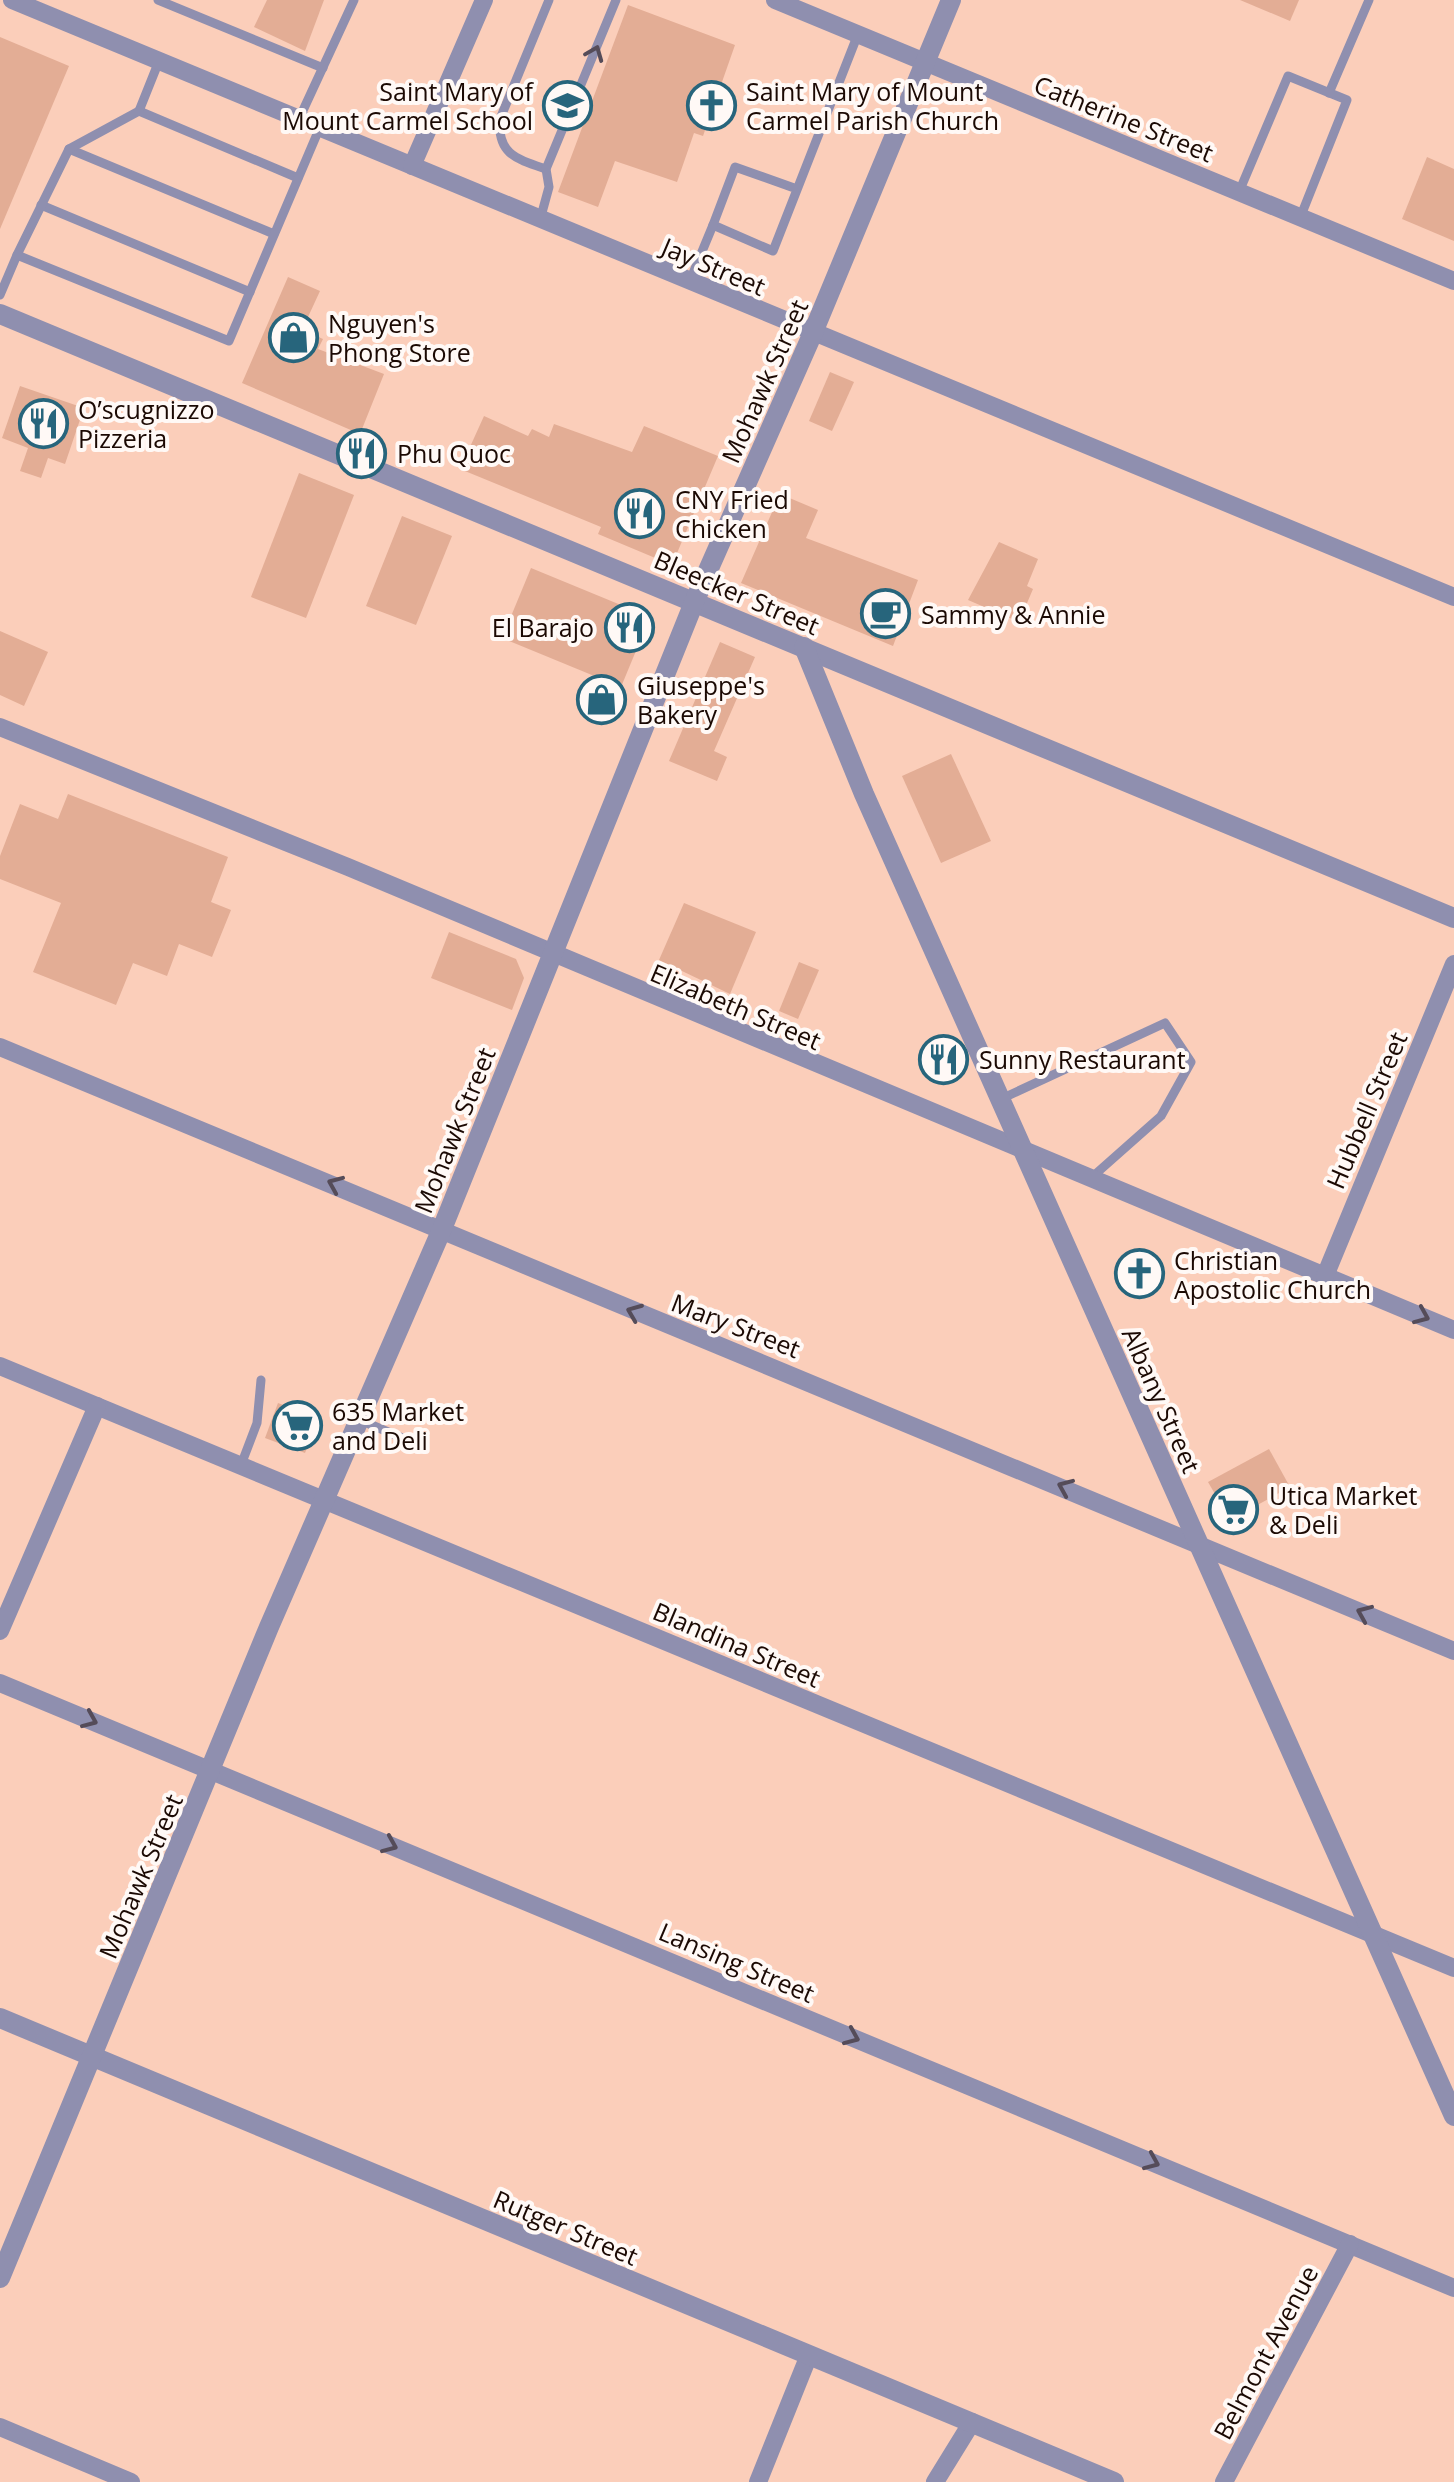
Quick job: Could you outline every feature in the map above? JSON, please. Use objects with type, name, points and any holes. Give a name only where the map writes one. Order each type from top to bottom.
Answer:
[{"type":"street","name":"Jay Street","points":[[12,0],[1454,598]]},
{"type":"street","points":[[412,166],[484,0]]},
{"type":"street","name":"Catherine Street","points":[[775,0],[1454,281]]},
{"type":"street","name":"Mohawk Street","points":[[0,2278],[442,1230],[695,600],[812,335],[951,0]]},
{"type":"street","name":"Bleecker Street","points":[[0,314],[1454,918]]},
{"type":"street","name":"Albany Street","points":[[804,648],[1000,1099],[1454,2116]]},
{"type":"street","name":"Elizabeth Street","points":[[0,727],[348,867],[1025,1154],[1454,1330]]},
{"type":"street","name":"Hubbell Street","points":[[1324,1276],[1454,964]]},
{"type":"street","name":"Mary Street","points":[[0,1047],[1454,1651]]},
{"type":"street","name":"Blandina Street","points":[[0,1366],[1454,1968]]},
{"type":"street","points":[[0,1631],[97,1406]]},
{"type":"street","name":"Lansing Street","points":[[0,1683],[1454,2288]]},
{"type":"street","name":"Rutger Street","points":[[0,2018],[1114,2482]]},
{"type":"street","name":"Belmont Avenue","points":[[1224,2482],[1350,2244]]},
{"type":"street","points":[[758,2482],[809,2355]]},
{"type":"street","points":[[935,2482],[972,2422]]},
{"type":"street","points":[[0,2427],[131,2482]]},
{"type":"lane","points":[[158,0],[322,68]]},
{"type":"lane","points":[[299,119],[354,0]]},
{"type":"lane","points":[[546,169],[513,157],[502,149],[498,138],[500,119],[549,0]]},
{"type":"lane","points":[[540,220],[549,187],[546,169],[616,0]]},
{"type":"lane","points":[[1329,93],[1368,0]]},
{"type":"lane","points":[[713,225],[774,251],[858,34]]},
{"type":"lane","points":[[0,294],[69,149],[139,111],[159,60]]},
{"type":"lane","points":[[1239,192],[1288,76],[1347,100],[1300,218]]},
{"type":"lane","points":[[139,111],[298,178]]},
{"type":"lane","points":[[17,255],[229,341],[320,128]]},
{"type":"lane","points":[[69,149],[274,234]]},
{"type":"lane","points":[[689,283],[736,167],[797,189]]},
{"type":"lane","points":[[41,205],[250,292]]},
{"type":"lane","points":[[1000,1099],[1164,1022],[1192,1062],[1162,1116],[1088,1180]]},
{"type":"lane","points":[[241,1465],[257,1423],[262,1380]]},
{"type":"lane","points":[[360,1420],[421,1446]]},
{"type":"building","points":[[267,0],[324,0],[305,51],[254,27]]},
{"type":"building","points":[[1240,0],[1299,0],[1290,21]]},
{"type":"building","points":[[628,5],[735,45],[703,136],[694,133],[677,182],[615,161],[598,207],[558,192]]},
{"type":"building","points":[[0,37],[69,66],[0,229]]},
{"type":"building","points":[[1427,157],[1454,169],[1454,241],[1402,219]]},
{"type":"building","points":[[288,277],[320,291],[302,330],[323,339],[318,349],[384,374],[360,434],[242,383]]},
{"type":"building","points":[[830,372],[854,382],[832,431],[809,421]]},
{"type":"building","name":"O’scugnizzo Pizzeria","points":[[20,386],[84,408],[65,464],[48,458],[41,478],[20,471],[28,448],[2,438]]},
{"type":"building","points":[[484,416],[528,436],[532,429],[549,437],[554,424],[632,452],[644,426],[718,456],[672,565],[598,534],[601,527],[460,469]]},
{"type":"building","points":[[299,473],[354,495],[306,618],[251,597]]},
{"type":"building","points":[[780,494],[818,510],[806,538],[918,580],[893,646],[741,583]]},
{"type":"building","points":[[402,516],[452,536],[416,625],[366,606]]},
{"type":"building","points":[[999,542],[1038,559],[1027,586],[1033,589],[1019,622],[968,600]]},
{"type":"building","points":[[531,568],[650,617],[621,687],[502,638]]},
{"type":"building","points":[[0,631],[48,652],[24,706],[0,695]]},
{"type":"building","points":[[720,642],[755,657],[714,751],[727,757],[717,781],[669,761]]},
{"type":"building","points":[[951,754],[991,841],[941,863],[902,776]]},
{"type":"building","points":[[68,794],[228,857],[211,902],[231,910],[212,957],[179,944],[167,976],[133,963],[116,1005],[33,972],[61,903],[0,879],[0,856],[20,804],[58,819]]},
{"type":"building","points":[[684,903],[756,932],[730,994],[659,960]]},
{"type":"building","points":[[449,932],[516,959],[524,978],[512,1010],[431,978]]},
{"type":"building","points":[[799,962],[819,970],[798,1019],[779,1011]]},
{"type":"building","points":[[278,1403],[318,1418],[305,1453],[265,1438]]},
{"type":"building","points":[[1269,1449],[1290,1487],[1230,1520],[1208,1482]]},
{"type":"place","name":"Saint Mary of Mount Carmel School","points":[[568,105]]},
{"type":"place","name":"Saint Mary of Mount Carmel Parish Church","points":[[711,105]]},
{"type":"place","name":"Nguyen's Phong Store","points":[[293,337]]},
{"type":"place","name":"O’scugnizzo Pizzeria","points":[[43,423]]},
{"type":"place","name":"Phu Quoc","points":[[362,453]]},
{"type":"place","name":"CNY Fried Chicken","points":[[640,513]]},
{"type":"place","name":"Sammy & Annie","points":[[886,614]]},
{"type":"place","name":"El Barajo","points":[[629,627]]},
{"type":"place","name":"Giuseppe's Bakery","points":[[602,699]]},
{"type":"place","name":"Sunny Restaurant","points":[[944,1059]]},
{"type":"place","name":"Christian Apostolic Church","points":[[1139,1274]]},
{"type":"place","name":"635 Market and Deli","points":[[297,1425]]},
{"type":"place","name":"Utica Market & Deli","points":[[1234,1509]]}]
